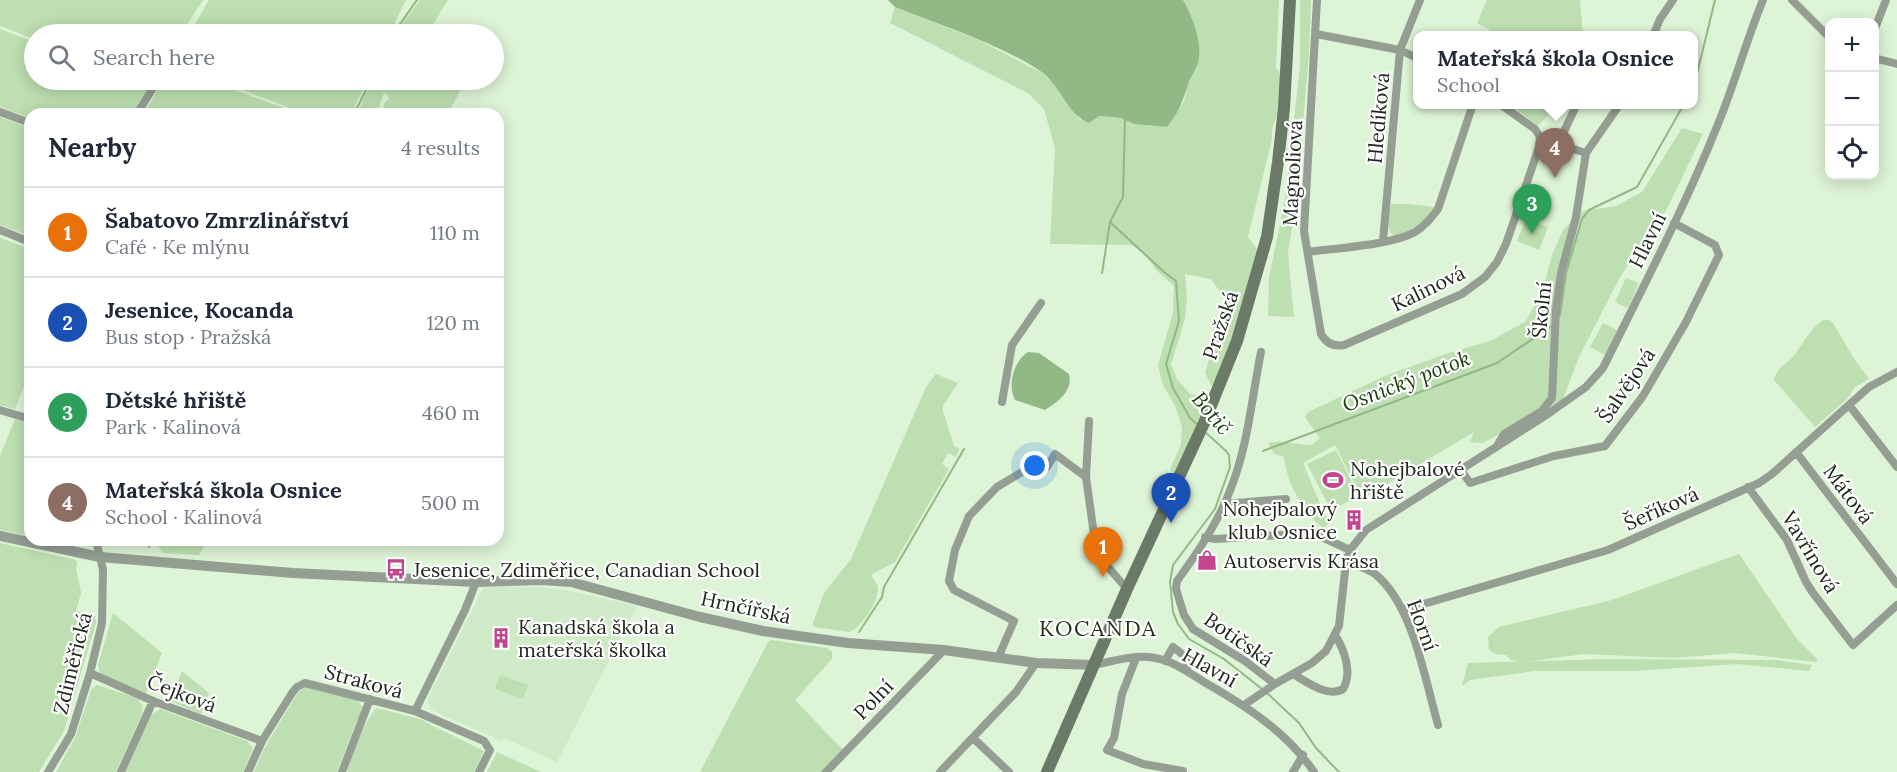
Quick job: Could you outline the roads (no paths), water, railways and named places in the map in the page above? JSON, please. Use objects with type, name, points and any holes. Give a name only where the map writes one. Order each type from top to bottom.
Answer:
[{"type":"main road","name":"Pražská","points":[[1047,772],[1127,589],[1201,429],[1237,341],[1267,237],[1284,108],[1290,0]]},
{"type":"street","name":"Magnoliová","points":[[1317,0],[1304,231],[1322,334],[1329,343]]},
{"type":"street","name":"Hledíková","points":[[1383,241],[1400,50],[1420,0]]},
{"type":"street","points":[[1655,31],[1673,0]]},
{"type":"street","name":"Hlavní","points":[[1496,446],[1586,387],[1603,368],[1674,223],[1719,123],[1763,0]]},
{"type":"street","points":[[1792,0],[1825,33]]},
{"type":"street","points":[[1879,20],[1886,0]]},
{"type":"street","points":[[1316,34],[1400,50],[1413,56]]},
{"type":"street","points":[[1879,59],[1897,64]]},
{"type":"street","points":[[141,108],[152,90]]},
{"type":"street","points":[[1308,252],[1399,239],[1427,223],[1438,209],[1472,109]]},
{"type":"street","name":"Kalinová","points":[[1329,343],[1344,345],[1462,294],[1485,277],[1497,262],[1506,244],[1539,147],[1540,137],[1535,129],[1506,109]]},
{"type":"street","points":[[1575,109],[1558,144],[1586,153]]},
{"type":"street","name":"Školní","points":[[1496,446],[1504,434],[1542,411],[1552,398],[1556,309],[1561,273],[1576,217],[1586,153],[1617,109]]},
{"type":"street","points":[[0,112],[24,121]]},
{"type":"street","name":"Šalvějová","points":[[1461,470],[1470,483],[1554,456],[1605,446],[1643,396],[1686,322],[1719,255],[1715,245],[1674,223]]},
{"type":"street","points":[[0,230],[24,240]]},
{"type":"street","points":[[1002,402],[1012,345],[1041,303]]},
{"type":"street","name":"Botičská","points":[[1261,352],[1243,451],[1235,477],[1224,504],[1206,537],[1176,584],[1186,621],[1200,634],[1232,653],[1272,686]]},
{"type":"street","name":"Šeříková","points":[[1403,610],[1608,550],[1749,487],[1765,479],[1869,387],[1897,372]]},
{"type":"street","points":[[1850,405],[1897,467]]},
{"type":"street","points":[[0,410],[24,416]]},
{"type":"street","points":[[1089,421],[1086,477],[1095,542],[1108,567],[1127,589]]},
{"type":"street","points":[[1272,686],[1320,657],[1335,635],[1339,626],[1346,562],[1350,550],[1366,530],[1496,446]]},
{"type":"street","name":"Mátová","points":[[1796,452],[1897,584]]},
{"type":"street","points":[[998,658],[1014,621],[954,590],[949,581],[955,550],[969,516],[998,488],[1022,472],[1047,466],[1055,454],[1086,477]]},
{"type":"street","name":"Vavřínová","points":[[1749,487],[1787,540],[1813,593],[1853,645],[1897,605]]},
{"type":"street","points":[[1224,504],[1286,499]]},
{"type":"street","points":[[1206,537],[1215,540],[1313,533],[1350,550]]},
{"type":"street","name":"Hrnčířská","points":[[0,536],[24,541]]},
{"type":"street","name":"Hrnčířská","points":[[48,546],[100,557],[293,573],[476,582],[541,580],[571,582],[763,631],[848,643],[944,650],[1036,663],[1095,665]]},
{"type":"street","name":"Zdiměřická","points":[[48,772],[71,734],[90,673],[102,623],[103,570],[97,546]]},
{"type":"street","name":"Horní","points":[[1346,562],[1369,570],[1377,576],[1391,591],[1403,610],[1410,626],[1438,725]]},
{"type":"street","name":"Straková","points":[[415,711],[465,610],[476,582]]},
{"type":"street","points":[[1293,674],[1330,691],[1337,692],[1343,689],[1347,680],[1347,668],[1342,646],[1335,635]]},
{"type":"street","points":[[1166,661],[1173,647],[1182,653],[1188,662],[1187,672]]},
{"type":"street","name":"Polní","points":[[826,772],[944,650]]},
{"type":"street","name":"Hlavní","points":[[1095,665],[1119,659],[1152,657],[1166,661],[1244,705],[1272,686]]},
{"type":"street","points":[[1136,658],[1122,694],[1114,738],[1107,750],[1143,764],[1183,771]]},
{"type":"street","points":[[940,772],[1016,692],[1036,663]]},
{"type":"street","name":"Čejková","points":[[90,673],[153,700],[262,741]]},
{"type":"street","name":"Straková","points":[[248,772],[262,741],[292,693],[301,684],[310,683],[430,716],[487,743],[489,752],[479,772]]},
{"type":"street","points":[[342,772],[370,699]]},
{"type":"street","points":[[121,772],[153,700]]},
{"type":"street","points":[[1244,705],[1303,755],[1314,772]]},
{"type":"street","points":[[973,738],[1009,772]]},
{"type":"street","points":[[1293,772],[1303,755]]},
{"type":"waterway","points":[[400,24],[417,0]]},
{"type":"waterway","name":"Osnický potok","points":[[1698,70],[1715,0]]},
{"type":"waterway","points":[[357,108],[366,90]]},
{"type":"waterway","name":"Osnický potok","points":[[1560,315],[1566,273],[1582,219],[1589,210],[1637,187],[1681,109]]},
{"type":"waterway","name":"Botič","points":[[1125,119],[1123,197],[1110,222],[1176,281],[1179,321],[1166,364],[1173,388],[1190,418],[1199,426]]},
{"type":"waterway","points":[[1102,273],[1110,222]]},
{"type":"waterway","name":"Osnický potok","points":[[1263,451],[1497,363],[1553,325]]},
{"type":"waterway","name":"Botič","points":[[1205,432],[1229,455],[1230,467],[1215,509],[1173,565],[1170,582],[1173,612],[1178,624],[1189,639],[1224,659],[1262,689]]},
{"type":"waterway","points":[[859,632],[882,597],[884,587],[964,449]]},
{"type":"waterway","name":"Botič","points":[[1267,693],[1299,723],[1316,748],[1339,772]]},
{"type":"place","name":"Mateřská škola Osnice","points":[[1555,178]]},
{"type":"place","name":"Dětské hřiště","points":[[1532,234]]},
{"type":"place","name":"Nohejbalové hřiště","points":[[1333,480]]},
{"type":"place","name":"Nohejbalový klub Osnice","points":[[1354,520]]},
{"type":"place","name":"Jesenice, Kocanda","points":[[1171,523]]},
{"type":"place","name":"Autoservis Krása","points":[[1207,560]]},
{"type":"place","name":"Jesenice, Zdiměřice, Canadian School","points":[[396,569]]},
{"type":"place","name":"Šabatovo Zmrzlinářství","points":[[1103,577]]},
{"type":"place","name":"Kanadská škola a mateřská školka","points":[[501,638]]},
{"type":"district","name":"KOCANDA","points":[[1098,628]]}]
